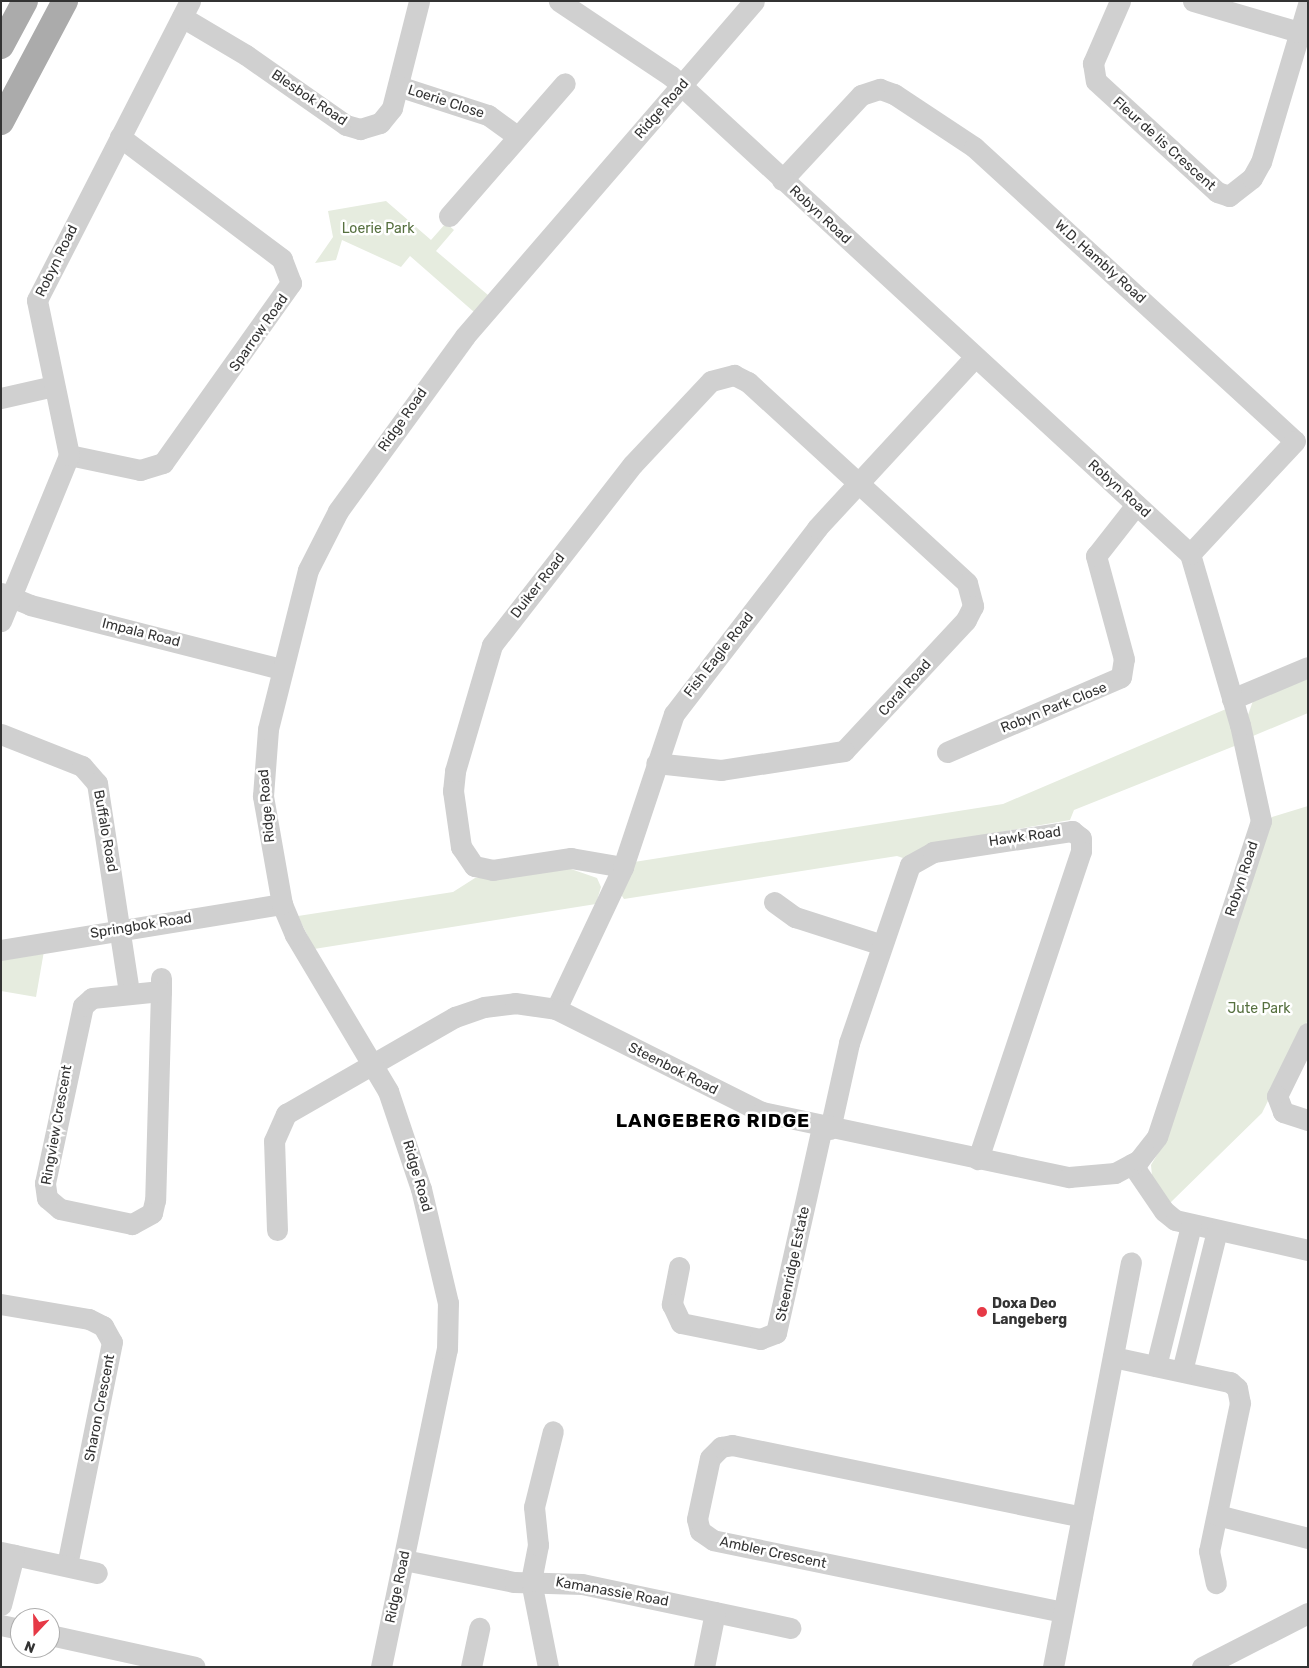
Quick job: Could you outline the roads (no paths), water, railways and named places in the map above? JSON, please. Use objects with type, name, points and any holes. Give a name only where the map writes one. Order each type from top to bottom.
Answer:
[{"type":"main road","points":[[1,46],[25,1]]},
{"type":"main road","points":[[1,122],[65,1]]},
{"type":"street","name":"Blesbok Road","points":[[186,9],[353,128],[367,128],[385,119],[398,86],[419,1]]},
{"type":"street","name":"Robyn Road","points":[[559,1],[640,52],[681,87],[1190,554],[1261,806],[1261,821],[1157,1137],[1132,1164]]},
{"type":"street","name":"Ridge Road","points":[[381,1667],[447,1350],[449,1311],[421,1189],[399,1117],[373,1064],[295,935],[282,904],[262,778],[282,669],[308,570],[338,511],[465,336],[754,1]]},
{"type":"street","name":"Fleur de lis Crescent","points":[[1120,1],[1093,63],[1096,81],[1225,196],[1239,191],[1259,167],[1308,4]]},
{"type":"street","points":[[1193,1],[1300,32]]},
{"type":"street","name":"Robyn Road","points":[[69,455],[37,300],[186,9]]},
{"type":"street","points":[[449,216],[564,83]]},
{"type":"street","name":"Loerie Close","points":[[398,86],[488,114],[518,137]]},
{"type":"street","name":"W.D. Hambly Road","points":[[782,180],[861,94],[880,89],[894,94],[974,147],[1301,445],[1190,554]]},
{"type":"street","name":"Sparrow Road","points":[[69,455],[140,470],[163,463],[291,283],[282,259],[120,137]]},
{"type":"street","name":"Fish Eagle Road","points":[[556,1009],[623,867],[656,763],[674,714],[817,528],[975,357]]},
{"type":"street","name":"Duiker Road","points":[[623,867],[571,858],[488,870],[465,858],[453,782],[481,669],[492,646],[633,464],[716,378],[734,375],[748,382],[858,483]]},
{"type":"street","points":[[1,398],[54,386]]},
{"type":"street","points":[[1,621],[6,595],[69,455]]},
{"type":"street","name":"Coral Road","points":[[656,763],[721,770],[844,751],[966,620],[973,599],[967,584],[858,483]]},
{"type":"street","name":"Robyn Park Close","points":[[947,752],[1121,677],[1124,659],[1096,556],[1136,505]]},
{"type":"street","name":"Impala Road","points":[[6,595],[282,669]]},
{"type":"street","points":[[1232,699],[1308,667]]},
{"type":"street","name":"Buffalo Road","points":[[1,734],[82,766],[94,777],[122,929]]},
{"type":"street","name":"Hawk Road","points":[[826,1128],[849,1043],[906,872],[922,855],[1064,831],[1081,838],[1081,851],[978,1159]]},
{"type":"street","points":[[774,902],[795,917],[882,945]]},
{"type":"street","name":"Springbok Road","points":[[1,950],[282,904]]},
{"type":"street","points":[[122,929],[129,992]]},
{"type":"street","name":"Ringview Crescent","points":[[161,984],[155,1206],[147,1219],[132,1224],[60,1209],[50,1201],[45,1189],[80,1014],[92,998],[129,992],[161,984]]},
{"type":"street","name":"Steenbok Road","points":[[277,1230],[274,1141],[280,1121],[295,1107],[455,1017],[484,1007],[515,1003],[556,1009],[747,1107],[826,1128],[1082,1179],[1110,1175],[1132,1164]]},
{"type":"street","points":[[1308,1034],[1277,1096],[1283,1112],[1308,1120]]},
{"type":"street","name":"Steenridge Estate","points":[[679,1267],[672,1304],[681,1323],[760,1340],[776,1332],[826,1128]]},
{"type":"street","points":[[1132,1164],[1164,1211],[1191,1226],[1308,1250]]},
{"type":"street","points":[[1156,1366],[1191,1226]]},
{"type":"street","points":[[1182,1371],[1217,1230]]},
{"type":"street","points":[[1053,1667],[1131,1262]]},
{"type":"street","name":"Sharon Crescent","points":[[1,1304],[90,1319],[103,1326],[112,1342],[67,1566]]},
{"type":"street","points":[[1113,1357],[1230,1382],[1240,1395],[1210,1552],[1216,1583]]},
{"type":"street","points":[[548,1667],[531,1581],[538,1545],[534,1507],[553,1431]]},
{"type":"street","name":"Ambler Crescent","points":[[1063,1612],[713,1540],[700,1531],[697,1519],[710,1458],[721,1447],[732,1445],[1082,1517]]},
{"type":"street","points":[[1217,1515],[1308,1538]]},
{"type":"street","points":[[1,1605],[7,1553],[97,1573]]},
{"type":"street","name":"Kamanassie Road","points":[[404,1560],[486,1578],[582,1584],[790,1628]]},
{"type":"street","points":[[704,1667],[715,1612]]},
{"type":"street","points":[[1202,1667],[1308,1613]]},
{"type":"street","points":[[471,1667],[479,1628]]},
{"type":"street","points":[[60,1637],[195,1667]]},
{"type":"place","name":"Doxa Deo Langeberg","points":[[982,1312]]},
{"type":"district","name":"LANGEBERG RIDGE","points":[[713,1121]]},
{"type":"park label","name":"Loerie Park","points":[[378,229]]},
{"type":"park label","name":"Jute Park","points":[[1259,1009]]}]
